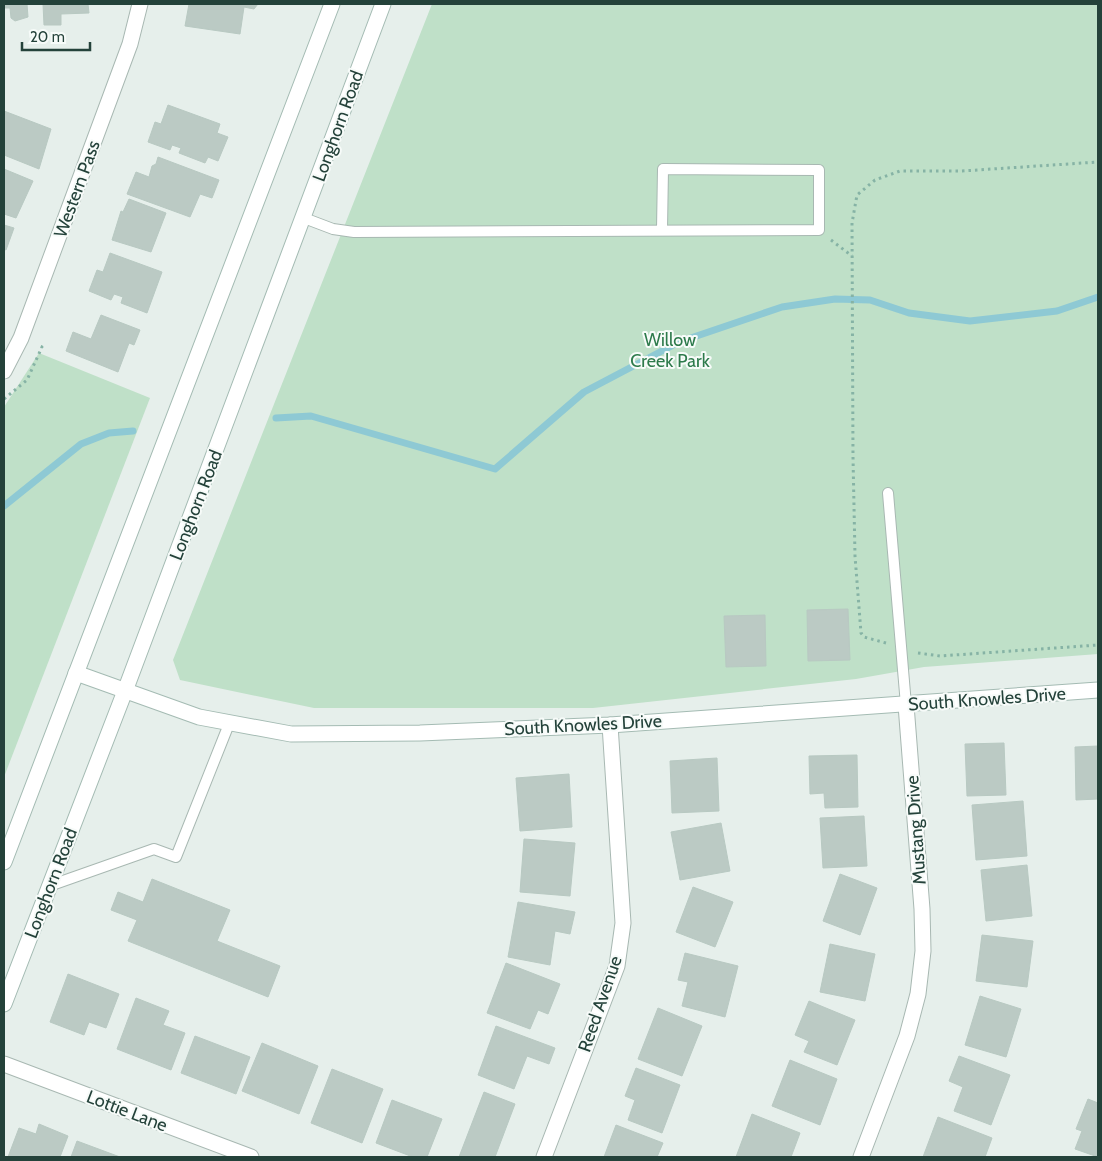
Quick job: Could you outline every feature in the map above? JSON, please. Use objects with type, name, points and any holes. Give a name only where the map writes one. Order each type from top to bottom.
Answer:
[{"type":"street","name":"Western Pass","points":[[4,371],[21,338],[130,44],[140,4]]},
{"type":"street","points":[[4,862],[332,4]]},
{"type":"street","name":"Longhorn Road","points":[[4,1004],[126,691],[383,4]]},
{"type":"street","name":"South Knowles Drive","points":[[76,673],[198,717],[228,724],[292,734],[420,733],[610,725],[1098,690]]},
{"type":"street","name":"Mustang Drive","points":[[862,1157],[908,1036],[919,986],[923,951],[922,909],[906,705]]},
{"type":"street","name":"Reed Avenue","points":[[544,1157],[617,966],[624,923],[610,725]]},
{"type":"street","name":"Lottie Lane","points":[[4,1064],[251,1157]]},
{"type":"lane","points":[[304,218],[333,229],[354,232],[662,229],[819,230],[820,170],[663,168],[662,229]]},
{"type":"lane","name":"Mustang Drive","points":[[888,493],[906,705]]},
{"type":"lane","points":[[49,886],[154,849],[176,857],[228,724]]},
{"type":"path","points":[[853,316],[852,224],[858,195],[875,180],[900,171],[962,171],[1098,162]]},
{"type":"path","points":[[819,230],[852,256]]},
{"type":"green space","name":"Willow Creek Park","points":[[432,4],[1098,4],[1098,654],[924,667],[856,679],[593,708],[314,708],[180,680],[173,660]]},
{"type":"green space","points":[[39,353],[150,398],[4,777],[4,407]]},
{"type":"building","points":[[4,4],[27,4],[28,17],[15,21],[11,18],[10,8],[4,8]]},
{"type":"building","points":[[43,4],[88,4],[89,13],[61,14],[61,25],[44,25]]},
{"type":"building","points":[[189,4],[258,4],[254,9],[244,7],[240,34],[185,26]]},
{"type":"building","points":[[168,105],[220,124],[217,133],[228,137],[218,161],[208,157],[205,163],[179,153],[181,148],[172,145],[170,150],[148,142],[155,122],[161,124]]},
{"type":"building","points":[[4,111],[51,129],[39,169],[4,155]]},
{"type":"building","points":[[158,157],[219,180],[212,198],[200,194],[190,217],[127,194],[136,172],[149,177],[152,166],[156,164]]},
{"type":"building","points":[[4,169],[33,181],[16,218],[4,214]]},
{"type":"building","points":[[129,199],[166,213],[151,252],[112,240],[121,211],[123,212]]},
{"type":"building","points":[[4,225],[14,228],[6,250],[4,249]]},
{"type":"building","points":[[110,253],[162,272],[147,313],[121,303],[123,297],[114,294],[111,300],[89,291],[97,270],[103,272]]},
{"type":"building","points":[[101,315],[140,330],[134,345],[129,343],[118,372],[66,351],[73,332],[91,339]]},
{"type":"building","points":[[848,609],[850,660],[808,661],[807,610]]},
{"type":"building","points":[[765,615],[766,666],[726,667],[724,616]]},
{"type":"building","points":[[1004,743],[1006,795],[967,796],[965,744]]},
{"type":"building","points":[[1098,746],[1098,799],[1076,800],[1075,747]]},
{"type":"building","points":[[857,755],[858,807],[825,808],[824,793],[810,794],[809,756]]},
{"type":"building","points":[[717,758],[719,811],[672,813],[670,761]]},
{"type":"building","points":[[569,774],[572,827],[520,831],[516,778]]},
{"type":"building","points":[[1023,801],[1027,856],[976,860],[972,805]]},
{"type":"building","points":[[864,816],[867,866],[823,868],[820,818]]},
{"type":"building","points":[[721,823],[730,871],[680,880],[671,832]]},
{"type":"building","points":[[524,839],[575,843],[570,896],[520,892]]},
{"type":"building","points":[[1027,865],[1032,916],[986,921],[981,870]]},
{"type":"building","points":[[840,874],[877,888],[860,935],[823,921]]},
{"type":"building","points":[[152,879],[230,910],[217,941],[280,966],[268,997],[128,941],[137,920],[111,910],[118,892],[143,902]]},
{"type":"building","points":[[693,887],[733,902],[715,947],[676,932]]},
{"type":"building","points":[[518,902],[575,912],[570,934],[555,931],[550,965],[508,957]]},
{"type":"building","points":[[982,935],[1033,941],[1027,987],[976,981]]},
{"type":"building","points":[[830,944],[875,954],[865,1001],[820,992]]},
{"type":"building","points":[[685,953],[738,966],[725,1017],[682,1006],[688,982],[678,980]]},
{"type":"building","points":[[506,963],[560,984],[548,1014],[538,1010],[530,1029],[487,1013]]},
{"type":"building","points":[[68,974],[119,994],[106,1028],[89,1022],[84,1035],[50,1022]]},
{"type":"building","points":[[980,996],[1021,1009],[1006,1057],[965,1045]]},
{"type":"building","points":[[136,998],[169,1011],[163,1025],[185,1033],[171,1070],[117,1049]]},
{"type":"building","points":[[809,1001],[855,1020],[837,1065],[804,1052],[809,1041],[795,1035]]},
{"type":"building","points":[[658,1008],[702,1026],[682,1076],[638,1059]]},
{"type":"building","points":[[496,1026],[555,1048],[549,1064],[527,1056],[514,1089],[478,1075]]},
{"type":"building","points":[[195,1036],[250,1057],[236,1094],[181,1073]]},
{"type":"building","points":[[262,1043],[318,1066],[299,1114],[242,1091]]},
{"type":"building","points":[[959,1056],[1010,1075],[991,1125],[954,1111],[963,1087],[949,1081]]},
{"type":"building","points":[[790,1060],[837,1079],[820,1125],[772,1106]]},
{"type":"building","points":[[636,1068],[680,1085],[662,1133],[628,1120],[635,1100],[625,1096]]},
{"type":"building","points":[[332,1069],[383,1089],[362,1143],[311,1123]]},
{"type":"building","points":[[484,1092],[515,1104],[495,1157],[459,1157]]},
{"type":"building","points":[[1088,1099],[1098,1103],[1098,1157],[1075,1149],[1082,1131],[1076,1129]]},
{"type":"building","points":[[392,1100],[442,1119],[427,1157],[413,1157],[376,1143]]},
{"type":"building","points":[[752,1114],[800,1133],[791,1157],[736,1157]]},
{"type":"building","points":[[938,1117],[992,1138],[985,1157],[923,1157]]},
{"type":"building","points":[[39,1124],[68,1136],[60,1157],[8,1157],[19,1128],[36,1134]]},
{"type":"building","points":[[616,1125],[663,1143],[657,1157],[604,1157]]},
{"type":"building","points":[[77,1141],[120,1157],[71,1157]]},
{"type":"waterway","points":[[276,418],[311,416],[495,469],[584,392],[679,342],[782,307],[835,299],[870,300],[909,313],[970,321],[1057,311],[1098,297]]},
{"type":"waterway","points":[[4,506],[81,444],[109,433],[133,431]]}]
